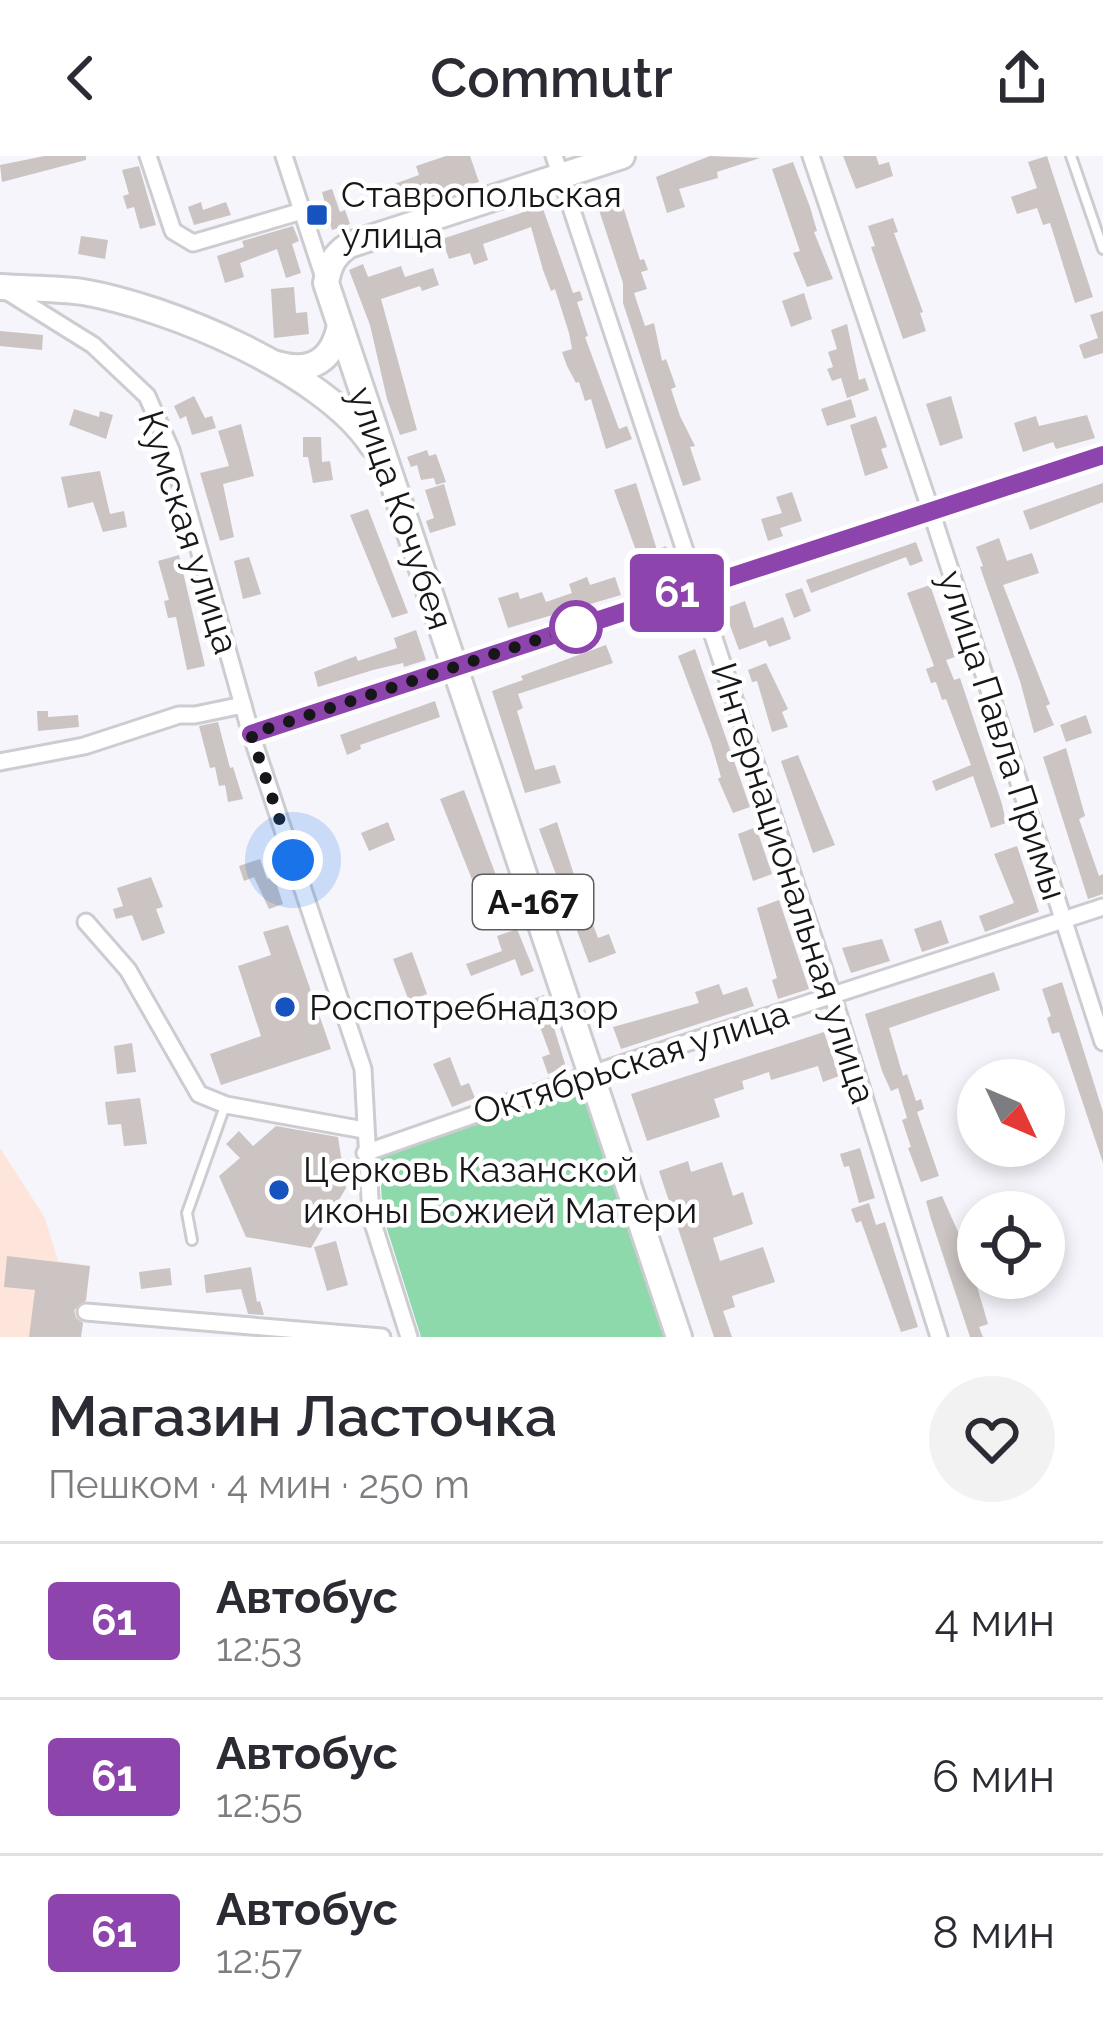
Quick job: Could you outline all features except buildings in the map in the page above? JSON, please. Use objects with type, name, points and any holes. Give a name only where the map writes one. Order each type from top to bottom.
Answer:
[{"type":"main road","points":[[326,284],[329,266],[344,248],[557,166],[622,156]]},
{"type":"main road","name":"улица Кочубея","points":[[326,284],[680,1337]]},
{"type":"main road","name":"А-167","points":[[0,287],[81,292],[160,311],[269,362],[331,402],[361,429],[386,467]]},
{"type":"main road","points":[[269,362],[288,367],[315,363],[336,346],[340,325]]},
{"type":"main road","points":[[331,402],[348,350]]},
{"type":"street","points":[[148,156],[173,232],[193,242],[302,211]]},
{"type":"street","name":"улица Кочубея","points":[[284,156],[326,284]]},
{"type":"street","name":"улица Павла Примы","points":[[811,156],[1103,1042]]},
{"type":"street","name":"Интернациональная улица","points":[[557,166],[833,997],[939,1337]]},
{"type":"street","points":[[314,241],[344,248]]},
{"type":"street","name":"Кумская улица","points":[[0,287],[93,345],[147,396],[171,450],[251,734],[363,1069],[371,1217],[409,1337]]},
{"type":"street","points":[[251,734],[1103,455]]},
{"type":"street","name":"Кумская улица","points":[[0,762],[84,746],[179,715],[243,705]]},
{"type":"street","name":"Октябрьская улица","points":[[365,1153],[1103,907]]},
{"type":"street","points":[[86,922],[128,970],[199,1094],[226,1105],[364,1130]]},
{"type":"street","points":[[86,1312],[382,1337]]},
{"type":"lane","points":[[1071,156],[1103,249]]},
{"type":"lane","points":[[192,1240],[187,1213],[226,1105]]},
{"type":"shaded area","points":[[0,1148],[45,1218],[58,1261],[90,1266],[81,1337],[0,1337]]},
{"type":"green space","points":[[586,1088],[670,1337],[421,1337],[383,1216],[379,1157]]},
{"type":"bus line","name":"61","points":[[251,734],[1103,455]]},
{"type":"place","name":"Ставропольская улица","points":[[317,215]]},
{"type":"place","name":"Роспотребнадзор","points":[[285,1007]]},
{"type":"place","name":"Церковь Казанской иконы Божией Матери","points":[[279,1190]]},
{"type":"route","points":[[293,860],[251,734],[576,627]]}]
